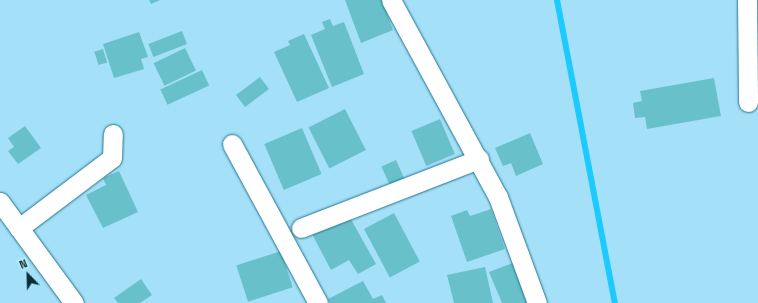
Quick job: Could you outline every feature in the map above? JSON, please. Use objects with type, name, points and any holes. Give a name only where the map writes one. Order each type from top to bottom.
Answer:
[{"type":"street","points":[[390,0],[479,159],[498,197],[537,303]]},
{"type":"street","points":[[747,0],[748,102]]},
{"type":"street","points":[[19,228],[112,158],[113,134]]},
{"type":"street","points":[[232,144],[318,303]]},
{"type":"street","points":[[301,228],[479,159]]},
{"type":"street","points":[[0,202],[74,303]]},
{"type":"building","points":[[149,0],[160,0],[151,4]]},
{"type":"building","points":[[345,0],[382,0],[393,30],[361,43]]},
{"type":"building","points":[[330,19],[333,26],[344,22],[364,74],[332,87],[311,35],[325,29],[322,22]]},
{"type":"building","points":[[182,31],[187,44],[153,57],[148,44]]},
{"type":"building","points":[[139,32],[148,57],[141,59],[144,69],[114,78],[103,44]]},
{"type":"building","points":[[304,34],[329,88],[297,102],[274,52],[290,45],[288,41]]},
{"type":"building","points":[[185,48],[196,70],[165,86],[154,63]]},
{"type":"building","points":[[103,49],[107,62],[98,65],[94,52]]},
{"type":"building","points":[[202,70],[209,85],[167,105],[160,89]]},
{"type":"building","points":[[260,77],[269,89],[245,107],[236,95]]},
{"type":"building","points":[[714,78],[721,116],[647,129],[645,117],[635,118],[633,103],[642,101],[640,91]]},
{"type":"building","points":[[345,109],[366,150],[329,169],[308,128]]},
{"type":"building","points":[[440,119],[455,154],[426,166],[411,131]]},
{"type":"building","points":[[25,126],[41,148],[18,164],[8,151],[14,147],[8,138]]},
{"type":"building","points":[[302,128],[322,174],[284,190],[264,144]]},
{"type":"building","points":[[530,133],[543,164],[516,176],[511,163],[503,166],[495,148]]},
{"type":"building","points":[[396,160],[405,180],[390,187],[381,167]]},
{"type":"building","points":[[119,171],[138,212],[103,228],[86,195],[106,185],[103,178]]},
{"type":"building","points":[[491,209],[505,249],[467,262],[451,216],[467,210],[470,216]]},
{"type":"building","points":[[394,213],[420,262],[390,278],[364,229]]},
{"type":"building","points":[[348,214],[376,264],[358,274],[349,260],[331,270],[312,234]]},
{"type":"building","points":[[281,251],[293,287],[248,302],[236,266]]},
{"type":"building","points":[[518,261],[531,295],[525,297],[527,303],[502,303],[489,272]]},
{"type":"building","points":[[485,267],[493,303],[454,303],[447,275]]},
{"type":"building","points":[[141,279],[152,295],[140,303],[118,303],[114,298]]},
{"type":"building","points":[[363,281],[373,299],[382,295],[386,303],[330,303],[328,299]]},
{"type":"waterway","points":[[557,0],[615,303]]}]
